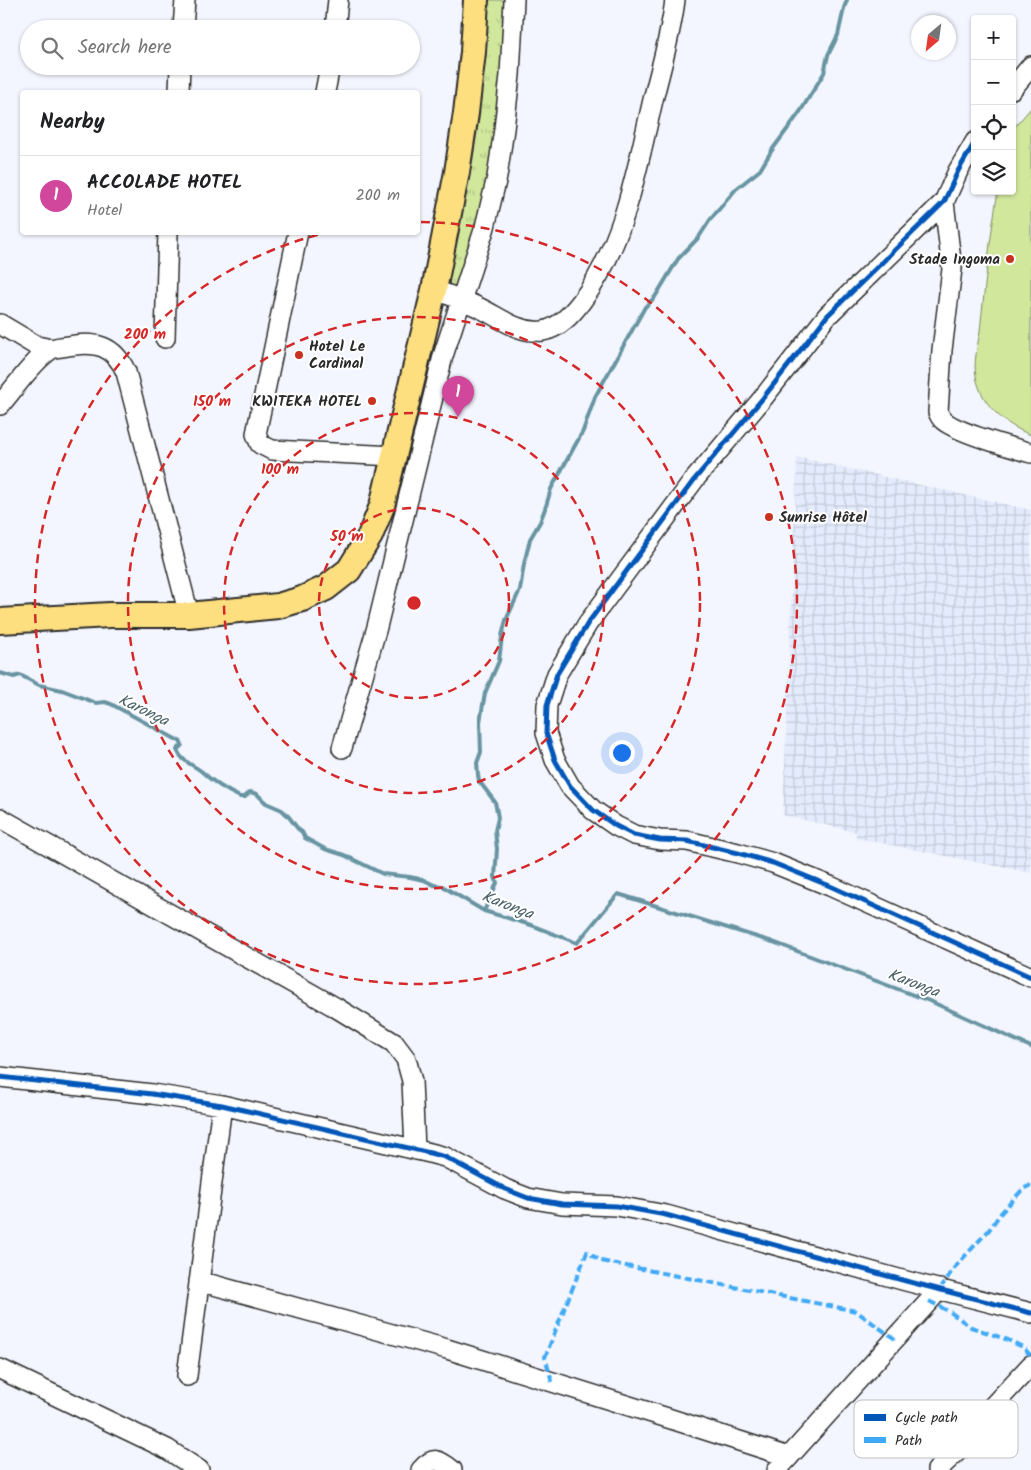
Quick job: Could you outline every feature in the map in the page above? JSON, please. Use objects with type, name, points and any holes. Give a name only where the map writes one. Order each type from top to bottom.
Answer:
[{"type":"main road","points":[[0,621],[110,615],[189,615],[278,606],[302,599],[326,588],[349,570],[370,536],[382,506],[434,290],[457,172],[466,113],[473,52],[476,0]]},
{"type":"street","points":[[184,20],[185,0]]},
{"type":"street","points":[[336,20],[338,0]]},
{"type":"street","points":[[342,748],[377,627],[443,356],[485,228],[497,177],[510,75],[514,0]]},
{"type":"street","points":[[434,290],[461,299],[517,328],[530,331],[557,326],[568,317],[592,288],[604,266],[621,225],[638,164],[668,38],[675,0]]},
{"type":"street","points":[[1016,84],[1031,66]]},
{"type":"street","points":[[179,90],[180,75]]},
{"type":"street","points":[[325,90],[328,75]]},
{"type":"street","points":[[971,149],[958,171],[944,202],[827,316],[763,398],[694,480],[588,623],[557,674],[547,705],[546,733],[555,760],[570,786],[593,810],[622,829],[634,835],[660,840],[687,841],[738,852],[773,863],[830,886],[1031,977]]},
{"type":"street","points":[[944,202],[952,269],[942,350],[938,412],[942,420],[962,430],[1031,454]]},
{"type":"street","points":[[165,338],[168,235]]},
{"type":"street","points":[[297,235],[256,434],[260,444],[272,450],[395,456]]},
{"type":"street","points":[[0,324],[37,346],[51,349],[85,344],[100,345],[113,353],[123,364],[189,615]]},
{"type":"street","points":[[0,405],[37,362],[51,349]]},
{"type":"street","points":[[0,818],[335,1007],[394,1043],[406,1059],[412,1081],[415,1150]]},
{"type":"street","points":[[0,1077],[152,1094],[222,1105],[445,1158],[505,1189],[528,1198],[562,1204],[617,1206],[666,1215],[1031,1313]]},
{"type":"street","points":[[187,1376],[222,1105]]},
{"type":"street","points":[[199,1281],[447,1349],[671,1419],[783,1464],[940,1289]]},
{"type":"street","points":[[999,1400],[1031,1365]]},
{"type":"street","points":[[0,1369],[167,1448],[198,1470]]},
{"type":"street","points":[[937,1470],[950,1458]]},
{"type":"street","points":[[421,1470],[427,1463],[434,1460],[439,1461],[452,1470]]},
{"type":"shaded area","points":[[797,457],[1031,510],[1031,873],[856,838],[856,832],[783,815]]},
{"type":"green space","points":[[489,0],[508,0],[505,58],[485,201],[456,286],[453,288],[450,287],[449,281],[479,119]]},
{"type":"green space","name":"Stade Ingoma","points":[[1031,108],[1031,435],[1003,420],[989,405],[979,386],[975,365],[997,195],[1016,195],[1016,125]]},
{"type":"waterway","points":[[484,911],[497,883],[495,877],[497,849],[495,831],[498,818],[495,802],[479,781],[477,763],[481,752],[480,722],[485,693],[499,661],[506,620],[520,590],[530,539],[540,522],[551,489],[583,431],[595,397],[645,307],[655,297],[678,259],[699,237],[710,220],[736,189],[760,170],[800,112],[824,73],[828,55],[838,35],[847,0]]},
{"type":"waterway","name":"Karonga","points":[[0,673],[14,677],[20,675],[39,685],[62,690],[96,703],[105,702],[111,704],[181,742],[182,745],[177,750],[182,757],[224,789],[240,797],[245,797],[250,792],[257,794],[266,803],[282,810],[305,838],[325,849],[344,855],[383,874],[410,877],[442,886],[484,911],[531,925],[577,943],[618,894],[773,942],[932,1002],[1031,1047]]},
{"type":"marked path","points":[[940,1289],[954,1268],[989,1230],[1001,1213],[1023,1189],[1031,1185]]},
{"type":"marked path","points":[[552,1382],[545,1357],[587,1252],[601,1261],[856,1311],[895,1339]]},
{"type":"marked path","points":[[929,1301],[950,1312],[971,1327],[1023,1347],[1031,1356]]},
{"type":"cycle path","points":[[971,149],[958,171],[944,202],[827,316],[763,398],[694,480],[588,623],[557,674],[547,705],[546,733],[555,760],[570,786],[593,810],[616,826],[634,835],[660,840],[687,841],[773,863],[830,886],[1031,977]]},
{"type":"cycle path","points":[[0,1077],[152,1094],[222,1105],[445,1157],[505,1189],[528,1198],[562,1204],[617,1206],[666,1215],[906,1281],[1031,1313]]},
{"type":"place","name":"Stade Ingoma","points":[[1010,259]]},
{"type":"place","name":"Hotel Le Cardinal","points":[[299,355]]},
{"type":"place","name":"KWITEKA HOTEL","points":[[372,401]]},
{"type":"place","name":"ACCOLADE HOTEL","points":[[458,417]]},
{"type":"place","name":"Sunrise Hôtel","points":[[769,517]]}]
